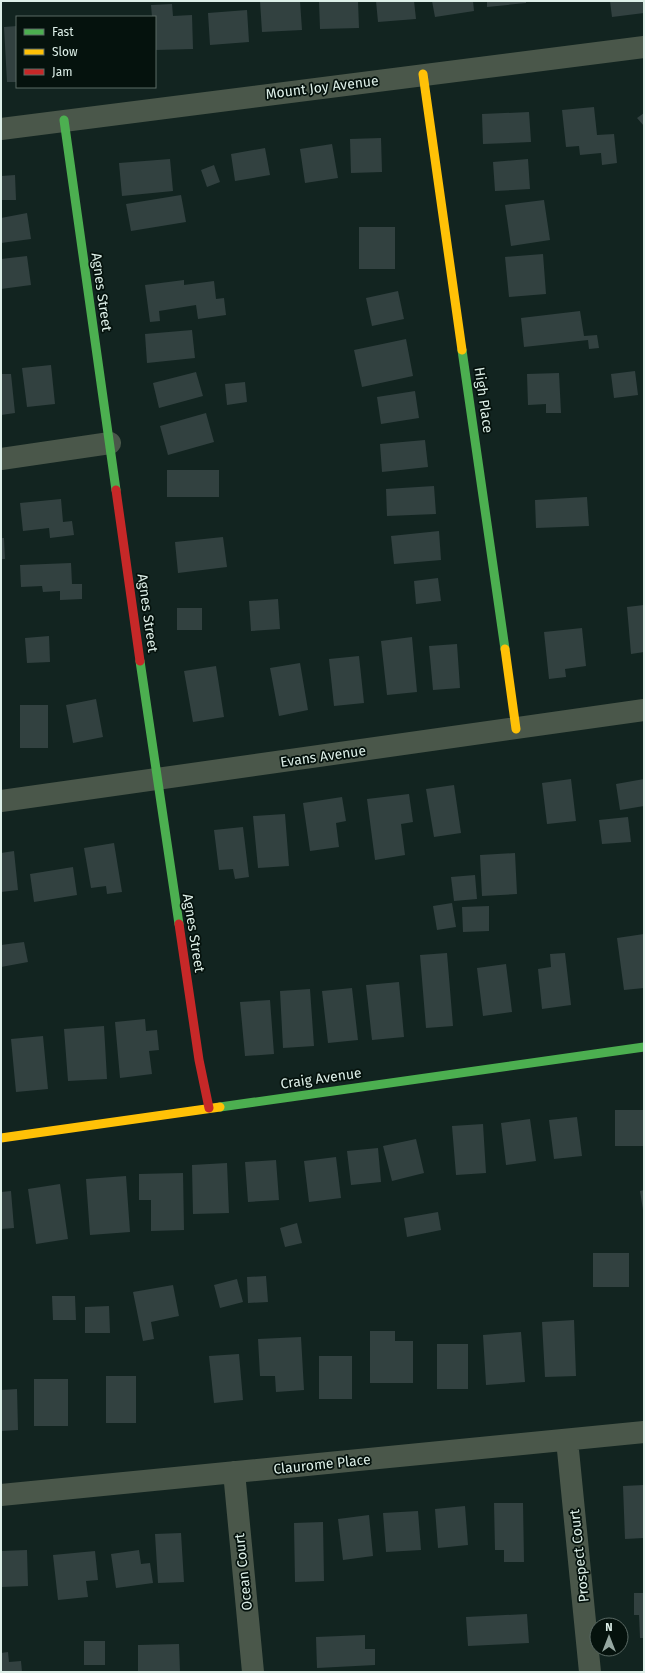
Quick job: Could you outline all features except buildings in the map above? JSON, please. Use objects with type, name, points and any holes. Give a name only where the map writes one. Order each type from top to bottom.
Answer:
[{"type":"street","name":"Mount Joy Avenue","points":[[1,129],[644,47]]},
{"type":"street","name":"High Place","points":[[423,74],[516,729]]},
{"type":"street","name":"Agnes Street","points":[[64,120],[157,780],[199,1060],[209,1108]]},
{"type":"street","points":[[1,459],[110,443]]},
{"type":"street","name":"Evans Avenue","points":[[1,801],[644,710]]},
{"type":"street","name":"Craig Avenue","points":[[1,1138],[644,1047]]},
{"type":"street","name":"Claurome Place","points":[[1,1495],[644,1432]]},
{"type":"street","name":"Prospect Court","points":[[568,1440],[590,1672]]},
{"type":"street","name":"Ocean Court","points":[[234,1472],[253,1672]]},
{"type":"traffic: fast","points":[[64,120],[116,490]]},
{"type":"traffic: fast","points":[[462,350],[505,649]]},
{"type":"traffic: fast","points":[[140,661],[179,924]]},
{"type":"traffic: fast","points":[[220,1107],[644,1047]]},
{"type":"traffic: slow","points":[[423,74],[462,350]]},
{"type":"traffic: slow","points":[[505,649],[516,729]]},
{"type":"traffic: slow","points":[[1,1138],[220,1107]]},
{"type":"traffic: jam","points":[[116,490],[140,661]]},
{"type":"traffic: jam","points":[[179,924],[199,1060],[209,1108]]}]
